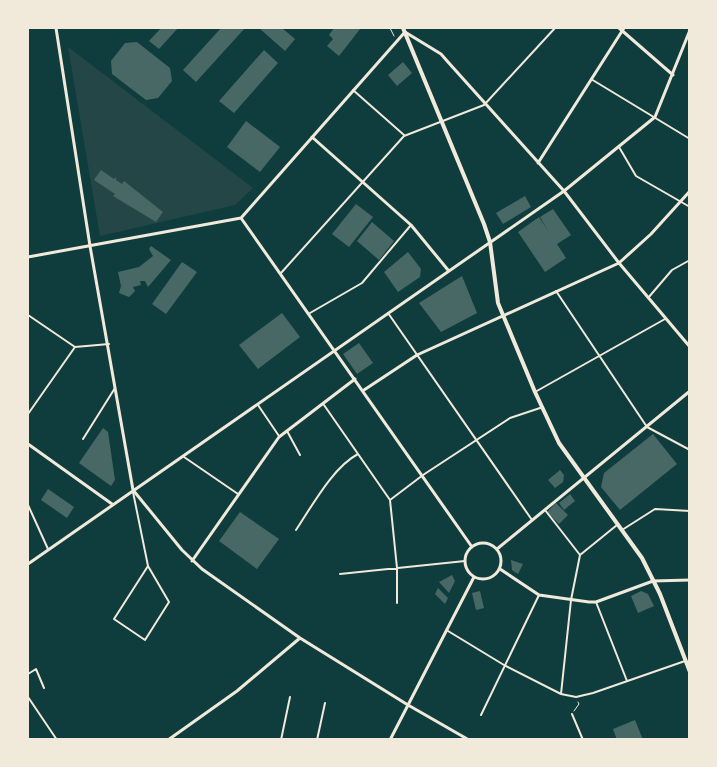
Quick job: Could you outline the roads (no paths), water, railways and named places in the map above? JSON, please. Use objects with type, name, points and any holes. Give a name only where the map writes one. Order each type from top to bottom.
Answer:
[{"type":"street","points":[[56,28],[90,246],[109,344],[133,490],[192,560],[300,638],[408,705],[468,739]]},
{"type":"street","points":[[28,257],[241,218],[396,42],[404,30],[409,28]]},
{"type":"street","points":[[538,162],[622,28],[673,75]]},
{"type":"street","points":[[404,30],[441,54],[484,105],[564,192],[618,263],[690,347]]},
{"type":"street","points":[[404,30],[490,242],[496,293],[502,316],[542,407],[559,443],[642,558],[690,672]]},
{"type":"street","points":[[28,564],[112,504],[184,457],[387,312],[564,192],[655,117],[690,30]]},
{"type":"street","points":[[312,137],[411,225],[448,270]]},
{"type":"street","points":[[364,390],[417,355],[618,263],[651,234],[690,191]]},
{"type":"street","points":[[241,218],[310,313],[472,547]]},
{"type":"street","points":[[192,560],[279,437],[356,380]]},
{"type":"street","points":[[497,549],[690,391]]},
{"type":"street","points":[[28,444],[112,504]]},
{"type":"street","points":[[488,544],[497,549],[502,558],[500,569],[489,579],[474,577],[467,570],[465,561],[472,547],[488,544]]},
{"type":"street","points":[[500,569],[539,595],[596,602],[653,581],[690,580]]},
{"type":"street","points":[[390,740],[474,577]]},
{"type":"street","points":[[168,740],[237,691],[300,638]]},
{"type":"lane","points":[[281,273],[404,136],[484,105],[555,28]]},
{"type":"lane","points":[[591,79],[690,139]]},
{"type":"lane","points":[[353,90],[404,136]]},
{"type":"lane","points":[[619,147],[636,176],[690,207]]},
{"type":"lane","points":[[310,313],[362,283],[411,225]]},
{"type":"lane","points":[[648,298],[672,270],[690,260]]},
{"type":"lane","points":[[556,291],[647,427],[690,450]]},
{"type":"lane","points":[[387,312],[532,520]]},
{"type":"lane","points":[[28,315],[75,347],[109,344]]},
{"type":"lane","points":[[536,392],[665,319]]},
{"type":"lane","points":[[28,414],[75,347]]},
{"type":"lane","points":[[83,439],[116,386]]},
{"type":"lane","points":[[258,404],[279,437]]},
{"type":"lane","points":[[324,405],[390,500],[397,568],[397,603]]},
{"type":"lane","points":[[390,500],[423,474],[510,418],[542,407]]},
{"type":"lane","points":[[287,431],[300,455]]},
{"type":"lane","points":[[296,530],[329,483],[350,458],[358,454]]},
{"type":"lane","points":[[184,457],[238,494]]},
{"type":"lane","points":[[133,490],[148,566],[169,602],[145,640],[114,619],[148,566]]},
{"type":"lane","points":[[28,505],[48,549]]},
{"type":"lane","points":[[622,530],[655,509],[690,511]]},
{"type":"lane","points":[[545,510],[580,555]]},
{"type":"lane","points":[[561,694],[571,600],[580,555],[617,524]]},
{"type":"lane","points":[[340,574],[465,561]]},
{"type":"lane","points":[[481,715],[539,595]]},
{"type":"lane","points":[[596,602],[627,681]]},
{"type":"lane","points":[[446,630],[504,665],[561,694],[576,697],[685,661]]},
{"type":"lane","points":[[28,674],[36,669],[44,688]]},
{"type":"lane","points":[[28,697],[56,740]]},
{"type":"lane","points":[[282,740],[290,697]]},
{"type":"lane","points":[[317,740],[325,702]]},
{"type":"lane","points":[[572,714],[582,740]]}]
